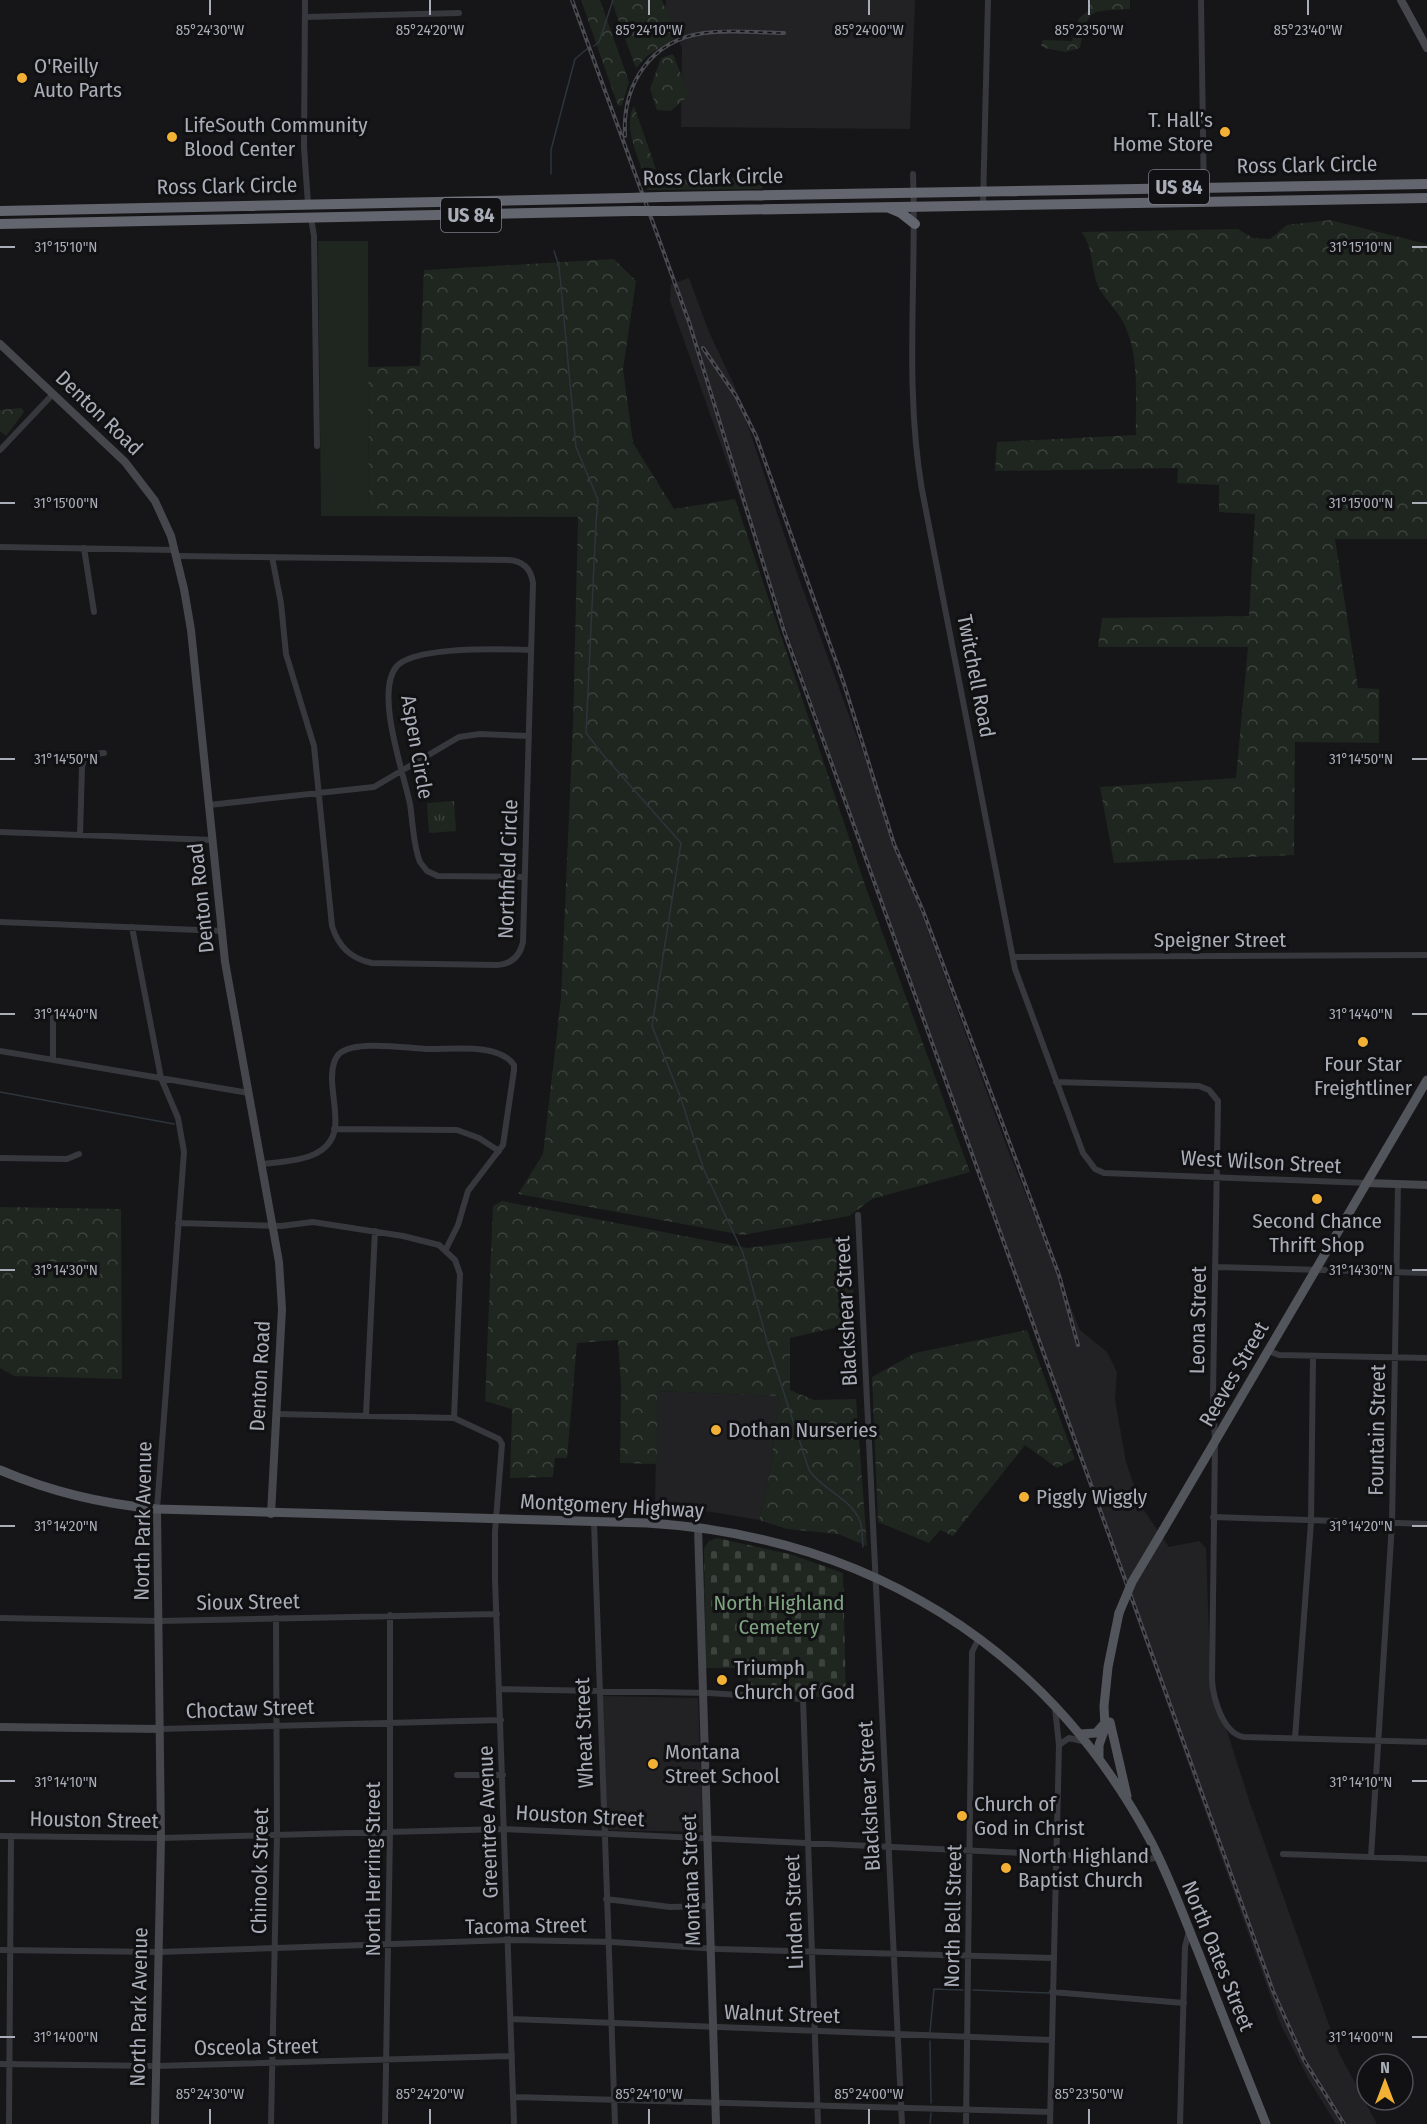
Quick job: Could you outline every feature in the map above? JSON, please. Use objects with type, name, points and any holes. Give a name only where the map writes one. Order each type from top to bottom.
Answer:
[{"type":"highway","name":"Ross Clark Circle","points":[[0,210],[1204,186],[1427,184]]},
{"type":"highway","name":"Ross Clark Circle","points":[[0,224],[1204,200],[1427,198]]},
{"type":"highway","points":[[308,204],[311,218]]},
{"type":"highway","points":[[216,206],[217,220]]},
{"type":"highway","points":[[886,207],[902,213],[915,224]]},
{"type":"highway","points":[[98,222],[103,208]]},
{"type":"main road","name":"Reeves Street","points":[[1094,1751],[1105,1722],[1104,1706],[1110,1654],[1119,1613],[1132,1582],[1427,1080]]},
{"type":"main road","name":"Montgomery Highway","points":[[0,1470],[80,1497],[158,1509],[698,1527],[785,1544],[874,1575],[936,1608],[980,1638],[1027,1678],[1054,1705],[1094,1751],[1129,1804]]},
{"type":"main road","name":"Reeves Street","points":[[1106,1699],[1111,1732],[1129,1804]]},
{"type":"main road","points":[[1080,1734],[1096,1732],[1105,1722]]},
{"type":"main road","points":[[1094,1751],[1107,1745],[1111,1732]]},
{"type":"main road","name":"North Oates Street","points":[[1129,1804],[1158,1857],[1190,1931],[1266,2124]]},
{"type":"street","points":[[305,0],[304,147],[308,204]]},
{"type":"street","points":[[983,205],[988,0]]},
{"type":"street","points":[[1201,0],[1204,200]]},
{"type":"street","points":[[1401,0],[1427,48]]},
{"type":"street","points":[[305,17],[459,13]]},
{"type":"street","name":"Twitchell Road","points":[[913,174],[915,206],[912,395],[914,439],[1013,957],[1021,989],[1083,1153],[1095,1169]]},
{"type":"street","points":[[311,218],[314,236],[317,446]]},
{"type":"street","name":"Denton Road","points":[[0,344],[115,452],[142,482],[162,513],[176,553],[191,630],[228,981],[274,1226],[282,1297],[271,1514]]},
{"type":"street","points":[[0,450],[53,394]]},
{"type":"street","name":"Northfield Circle","points":[[0,547],[84,548],[272,557],[516,561],[526,567],[533,579],[525,877],[522,945],[512,961],[497,965],[379,963],[360,959],[341,945],[332,926],[319,794],[309,723],[286,654],[281,603],[272,557]]},
{"type":"street","points":[[84,548],[94,612]]},
{"type":"street","name":"Aspen Circle","points":[[525,877],[438,876],[427,871],[418,857],[389,699],[391,679],[399,664],[457,649],[531,650]]},
{"type":"street","points":[[209,806],[374,787],[459,737],[489,734],[529,736]]},
{"type":"street","points":[[80,835],[82,767],[85,755],[104,753]]},
{"type":"street","points":[[0,832],[213,840]]},
{"type":"street","points":[[0,922],[222,931]]},
{"type":"street","name":"North Park Avenue","points":[[132,927],[161,1078],[178,1118],[183,1138],[158,1509],[161,1838],[155,2124]]},
{"type":"street","name":"Speigner Street","points":[[1013,957],[1427,955]]},
{"type":"street","points":[[52,1016],[53,1060]]},
{"type":"street","points":[[263,1164],[312,1156],[324,1148],[334,1129],[332,1074],[333,1064],[341,1052],[352,1048],[397,1046],[472,1049],[500,1055],[514,1065],[507,1131],[500,1151],[468,1191],[458,1225],[446,1250]]},
{"type":"street","points":[[0,1051],[249,1093]]},
{"type":"street","name":"Leona Street","points":[[1056,1082],[1199,1086],[1209,1090],[1218,1105],[1213,1393],[1215,1443],[1212,1687],[1226,1723],[1238,1736],[1295,1738]]},
{"type":"street","points":[[334,1129],[457,1130],[479,1138],[500,1151]]},
{"type":"street","points":[[0,1158],[67,1159],[79,1154]]},
{"type":"street","name":"West Wilson Street","points":[[1095,1169],[1111,1174],[1427,1185]]},
{"type":"street","name":"Fountain Street","points":[[1371,1857],[1392,1523],[1398,1184]]},
{"type":"street","name":"Blackshear Street","points":[[858,1215],[902,2124]]},
{"type":"street","points":[[178,1223],[274,1226],[319,1222],[428,1241],[446,1250],[454,1260],[460,1274],[454,1418],[277,1414]]},
{"type":"street","points":[[366,1416],[375,1231]]},
{"type":"street","points":[[1215,1266],[1427,1274]]},
{"type":"street","points":[[1269,1351],[1275,1355],[1427,1358]]},
{"type":"street","points":[[1313,1356],[1311,1522],[1295,1738],[1427,1742]]},
{"type":"street","name":"Greentree Avenue","points":[[454,1418],[499,1439],[502,1444],[497,1519],[496,1614],[514,2124]]},
{"type":"street","points":[[1213,1517],[1427,1524]]},
{"type":"street","name":"Wheat Street","points":[[594,1522],[615,2124]]},
{"type":"street","name":"Montana Street","points":[[698,1527],[716,2124]]},
{"type":"street","name":"Sioux Street","points":[[0,1618],[159,1621],[496,1614]]},
{"type":"street","name":"North Herring Street","points":[[385,2124],[389,1946],[390,1615]]},
{"type":"street","name":"Chinook Street","points":[[271,2124],[277,1835],[276,1618]]},
{"type":"street","name":"North Bell Street","points":[[966,2124],[972,1652],[980,1638]]},
{"type":"street","points":[[499,1689],[703,1694]]},
{"type":"street","name":"Linden Street","points":[[703,1694],[802,1699],[818,2124]]},
{"type":"street","points":[[1050,2124],[1059,1745],[1054,1705]]},
{"type":"street","name":"Choctaw Street","points":[[0,1727],[160,1729],[501,1720]]},
{"type":"street","points":[[1059,1745],[1069,1738],[1094,1751]]},
{"type":"street","points":[[457,1775],[503,1775]]},
{"type":"street","name":"Houston Street","points":[[0,1836],[161,1838],[504,1829],[604,1836],[708,1838],[1150,1859],[1158,1857]]},
{"type":"street","points":[[9,2124],[11,1836]]},
{"type":"street","points":[[1283,1854],[1427,1859]]},
{"type":"street","points":[[606,1899],[670,1907],[710,1906]]},
{"type":"street","points":[[1180,2124],[1185,1947],[1190,1931]]},
{"type":"street","name":"Tacoma Street","points":[[0,1950],[159,1952],[509,1941],[607,1942],[812,1952],[969,1954],[1053,1958]]},
{"type":"street","points":[[1052,1992],[1184,2003]]},
{"type":"street","name":"Walnut Street","points":[[511,2019],[1052,2040]]},
{"type":"street","name":"Osceola Street","points":[[0,2064],[156,2066],[512,2056]]},
{"type":"street","points":[[514,2097],[1050,2112]]},
{"type":"shaded area","points":[[666,0],[915,0],[910,129],[681,127],[682,48],[665,10]]},
{"type":"shaded area","points":[[689,278],[709,332],[735,387],[797,573],[1008,1150],[1080,1330],[1107,1352],[1117,1372],[1115,1400],[1126,1462],[1141,1506],[1169,1547],[1199,1541],[1206,1548],[1211,1694],[1228,1734],[1249,1800],[1339,2053],[1355,2083],[1355,2112],[1371,2112],[1377,2124],[1336,2124],[1310,2082],[1280,2023],[670,301],[671,284]]},
{"type":"shaded area","name":"Dothan Nurseries","points":[[657,1391],[779,1396],[770,1472],[759,1520],[712,1512],[655,1507]]},
{"type":"shaded area","name":"Montana Street School","points":[[603,1696],[698,1698],[703,1832],[607,1830]]},
{"type":"green space","points":[[581,0],[600,0],[629,82],[622,105],[618,106]]},
{"type":"green space","points":[[611,0],[662,0],[677,37],[647,56],[636,68]]},
{"type":"green space","points":[[1091,0],[1130,0],[1130,9],[1105,10],[1093,14],[1086,25],[1080,48],[1066,52],[1044,48],[1041,45],[1043,40],[1072,41],[1079,18],[1088,11]]},
{"type":"green space","points":[[673,54],[689,95],[671,111],[657,110],[650,89],[661,58]]},
{"type":"green space","points":[[634,106],[656,169],[642,170],[630,129]]},
{"type":"green space","points":[[755,177],[764,181],[762,189],[647,190],[645,180]]},
{"type":"green space","points":[[1330,220],[1427,244],[1427,539],[1335,539],[1358,688],[1379,689],[1379,743],[1295,742],[1294,855],[1114,863],[1100,787],[1236,778],[1248,647],[1098,647],[1102,618],[1249,616],[1255,514],[1219,512],[1219,485],[1177,483],[1178,468],[995,471],[997,442],[1136,435],[1136,379],[1130,338],[1116,311],[1099,288],[1088,244],[1081,232],[1238,229],[1253,238],[1270,239],[1287,225]]},
{"type":"green space","points":[[318,241],[368,241],[369,516],[321,516]]},
{"type":"green space","points":[[614,259],[636,281],[623,369],[633,443],[674,509],[735,499],[865,885],[970,1172],[872,1199],[849,1216],[743,1235],[518,1194],[543,1154],[561,998],[573,723],[578,517],[369,516],[368,367],[420,366],[424,270]]},
{"type":"green space","points":[[22,408],[24,412],[6,436],[0,431],[0,410]]},
{"type":"green space","points":[[454,801],[456,831],[429,833],[427,803]]},
{"type":"green space","points":[[502,1201],[747,1248],[843,1236],[850,1252],[856,1323],[790,1338],[790,1390],[814,1400],[856,1399],[867,1546],[838,1534],[787,1529],[759,1520],[770,1472],[779,1396],[657,1391],[657,1464],[620,1463],[621,1386],[618,1340],[577,1343],[567,1458],[555,1458],[553,1477],[510,1478],[512,1409],[485,1401],[493,1206]]},
{"type":"green space","points":[[0,1207],[121,1209],[122,1379],[14,1376],[0,1368]]},
{"type":"green space","points":[[1027,1330],[1075,1459],[1057,1468],[1025,1445],[953,1536],[940,1530],[929,1543],[878,1522],[872,1377],[915,1353]]},
{"type":"green space","name":"North Highland Cemetery","points":[[717,1538],[793,1555],[843,1573],[846,1699],[748,1692],[747,1668],[706,1668],[704,1548],[709,1541]]},
{"type":"waterway","points":[[594,46],[599,42],[613,0]]},
{"type":"waterway","points":[[551,174],[551,150],[575,59],[588,48]]},
{"type":"waterway","points":[[554,251],[559,266],[576,447],[598,500],[586,733],[681,843],[652,1026],[680,1096],[704,1170],[743,1253],[767,1341],[809,1470],[855,1512],[861,1525],[863,1547]]},
{"type":"waterway","points":[[0,1092],[174,1124]]},
{"type":"waterway","points":[[930,2032],[934,1989],[963,1990]]},
{"type":"waterway","points":[[973,1990],[1049,1993]]},
{"type":"waterway","points":[[930,2041],[931,2103]]},
{"type":"waterway","points":[[930,2124],[931,2113]]},
{"type":"railway","points":[[572,0],[689,322],[784,631],[1273,1991],[1304,2060],[1344,2124]]},
{"type":"railway","points":[[625,136],[625,117],[635,82],[655,55],[669,45],[685,37],[704,33],[734,31],[784,33]]},
{"type":"railway","points":[[703,348],[736,396],[756,436],[844,684],[894,844],[923,911],[1059,1275],[1078,1345]]},
{"type":"place","name":"O'Reilly Auto Parts","points":[[22,78]]},
{"type":"place","name":"T. Hall’s Home Store","points":[[1225,132]]},
{"type":"place","name":"LifeSouth Community Blood Center","points":[[172,137]]},
{"type":"place","name":"Four Star Freightliner","points":[[1363,1042]]},
{"type":"place","name":"Second Chance Thrift Shop","points":[[1317,1199]]},
{"type":"place","name":"Dothan Nurseries","points":[[716,1430]]},
{"type":"place","name":"Piggly Wiggly","points":[[1024,1497]]},
{"type":"place","name":"Triumph Church of God","points":[[722,1680]]},
{"type":"place","name":"Montana Street School","points":[[653,1764]]},
{"type":"place","name":"Church of God in Christ","points":[[962,1816]]},
{"type":"place","name":"North Highland Baptist Church","points":[[1006,1868]]}]
